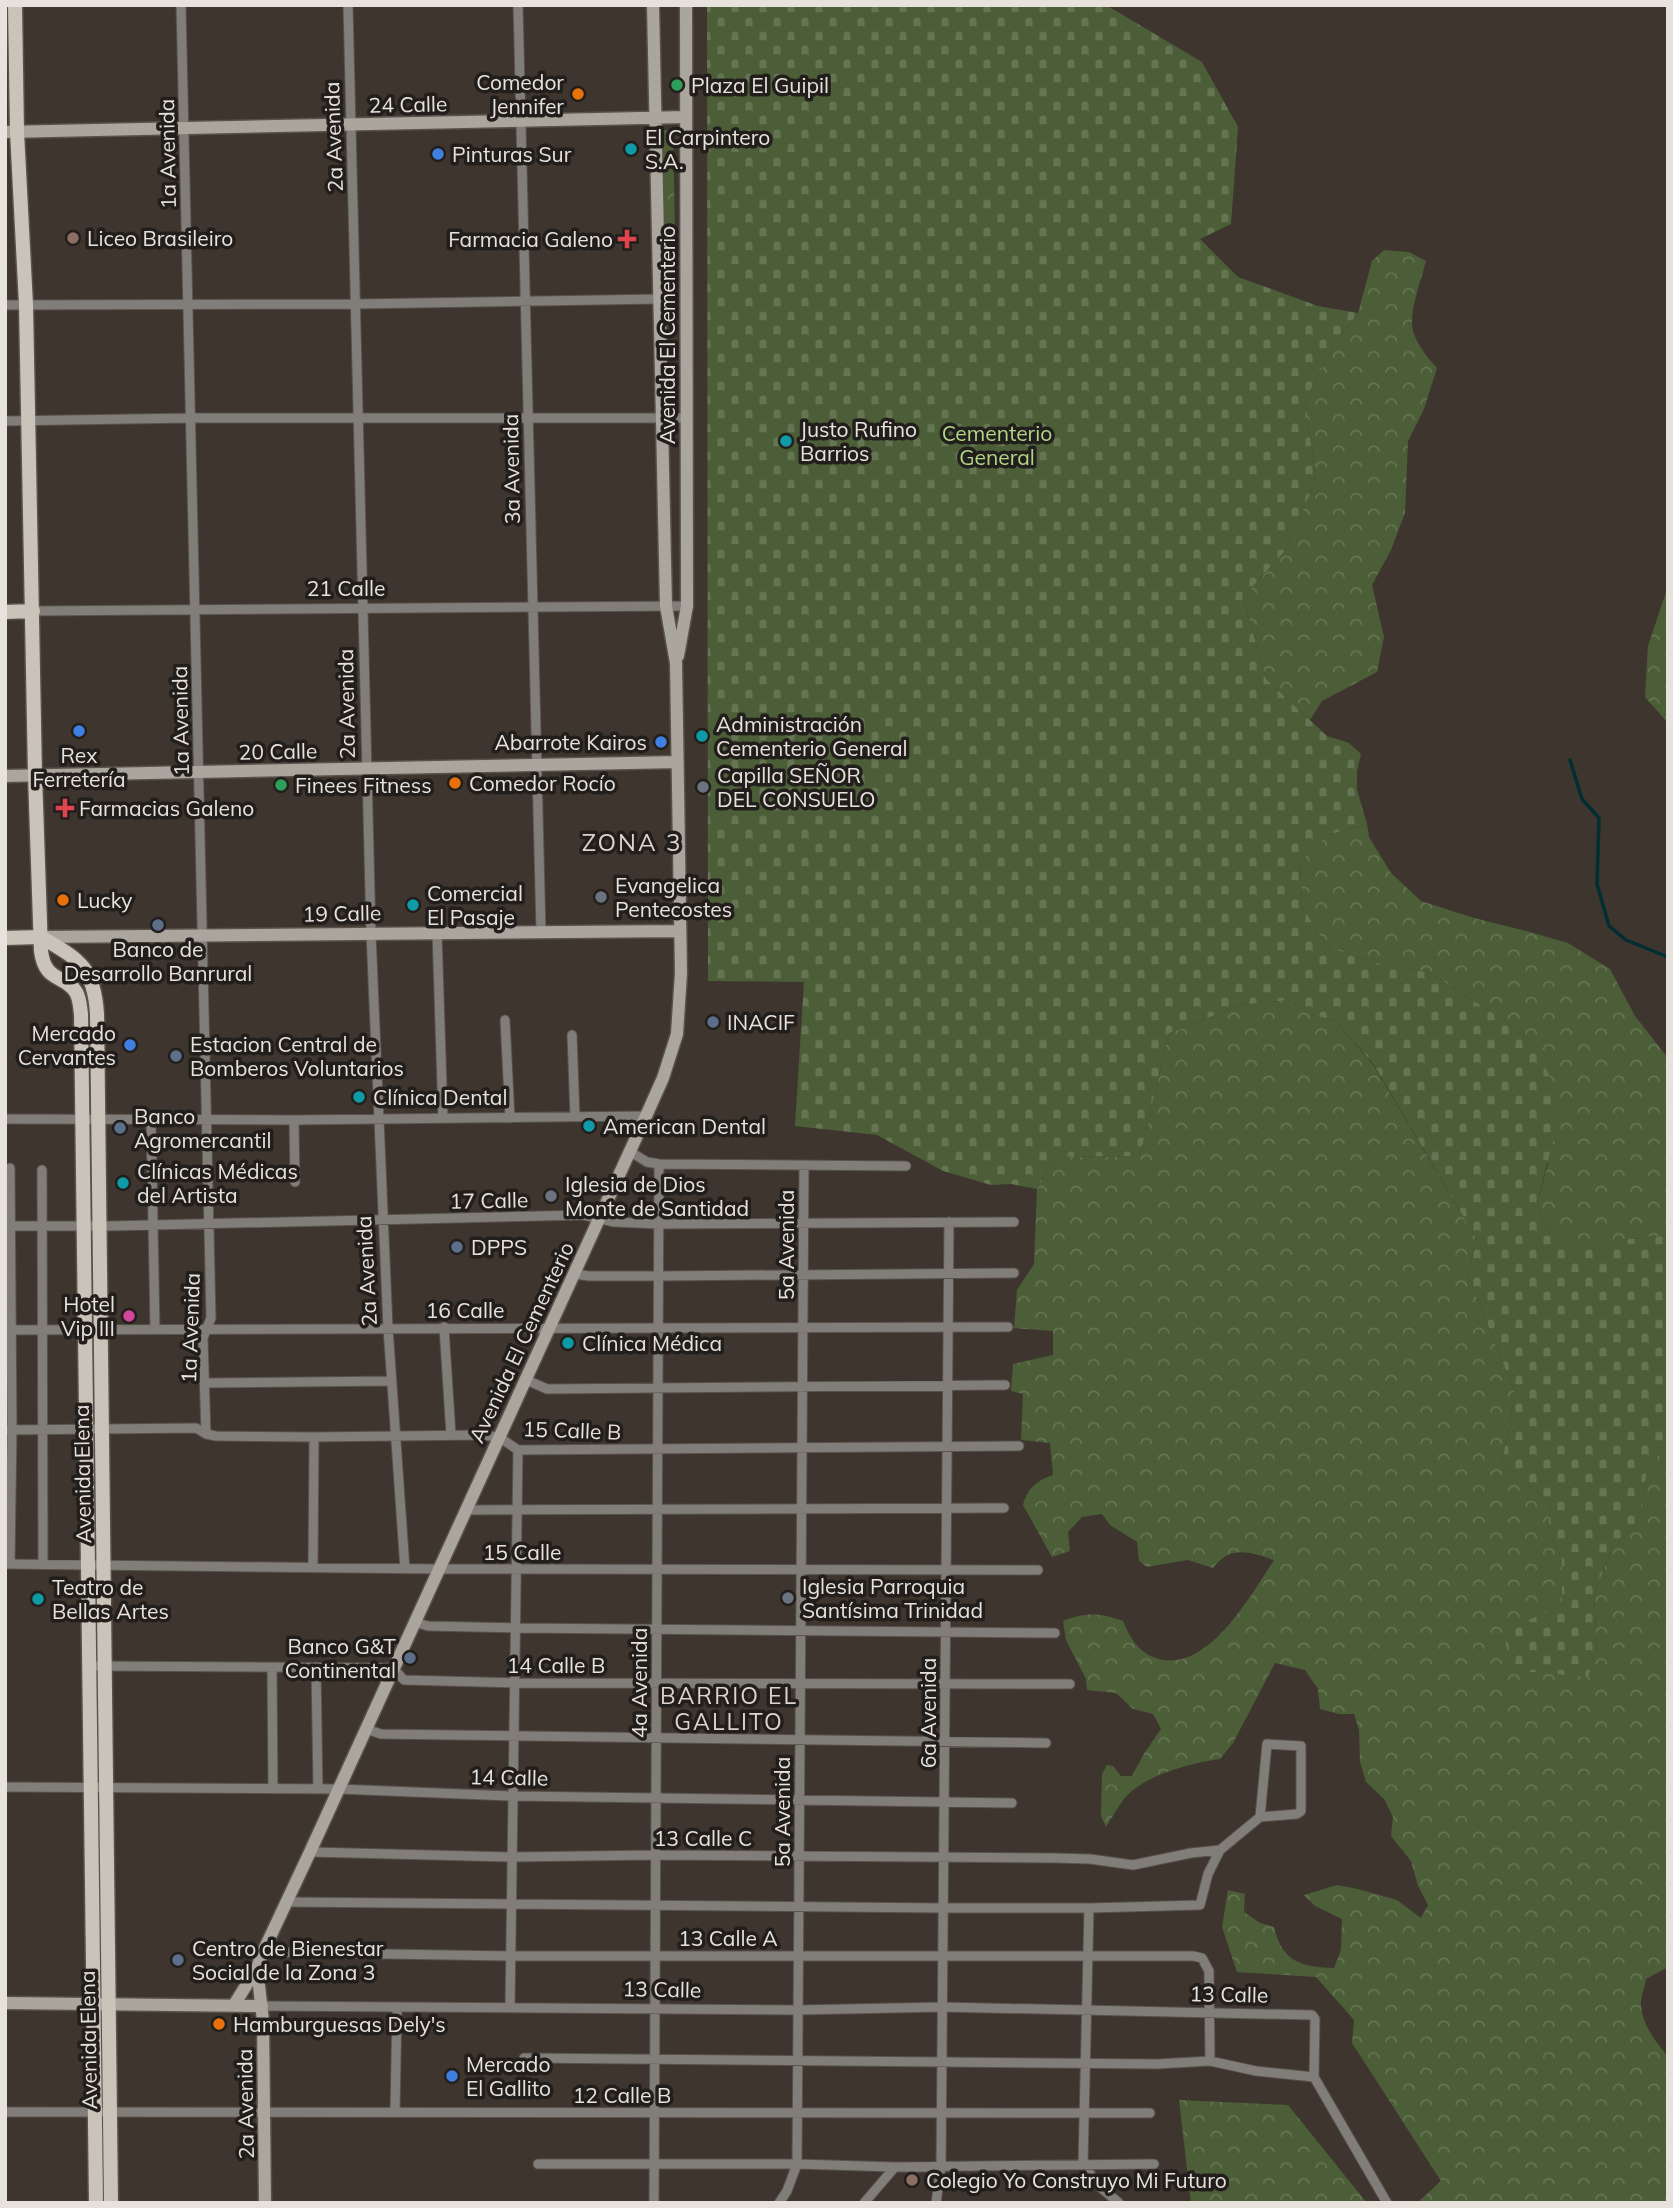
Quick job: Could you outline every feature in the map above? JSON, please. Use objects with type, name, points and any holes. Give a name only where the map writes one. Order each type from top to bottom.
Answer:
[{"type":"main road","name":"Avenida Elena","points":[[15,5],[11,132],[26,304],[35,775],[42,961],[54,977],[75,990],[80,1002],[99,1226],[86,1429],[90,1787],[110,2112],[111,2203]]},
{"type":"main road","name":"Avenida El Cementerio","points":[[262,2006],[257,1968],[262,1952],[646,1116],[663,1078],[677,1034],[681,973],[676,663],[666,606],[653,5]]},
{"type":"main road","name":"Avenida El Cementerio","points":[[676,663],[687,606],[686,5]]},
{"type":"main road","name":"24 Calle","points":[[11,132],[686,117]]},
{"type":"main road","name":"21 Calle","points":[[5,612],[33,611]]},
{"type":"main road","name":"20 Calle","points":[[5,776],[677,762]]},
{"type":"main road","name":"19 Calle","points":[[5,938],[680,931]]},
{"type":"main road","name":"Avenida Elena","points":[[41,937],[68,951],[77,959],[94,988],[97,1014],[84,1226],[101,1429],[105,1564],[107,1787],[102,2003],[95,2112],[96,2203]]},
{"type":"main road","points":[[234,2004],[257,1968]]},
{"type":"main road","name":"13 Calle","points":[[5,2003],[262,2006]]},
{"type":"main road","name":"2a Avenida","points":[[262,2006],[265,2203]]},
{"type":"street","name":"1a Avenida","points":[[181,5],[211,1318],[202,1338],[206,1434]]},
{"type":"street","name":"2a Avenida","points":[[348,5],[371,934],[388,1328],[405,1569]]},
{"type":"street","name":"3a Avenida","points":[[518,5],[541,932]]},
{"type":"street","points":[[5,304],[356,304],[660,299]]},
{"type":"street","points":[[5,421],[191,418],[686,418]]},
{"type":"street","name":"21 Calle","points":[[33,611],[687,606]]},
{"type":"street","points":[[437,933],[443,1118]]},
{"type":"street","points":[[505,1020],[510,1118]]},
{"type":"street","points":[[572,1035],[575,1117]]},
{"type":"street","points":[[5,1119],[294,1120],[646,1116]]},
{"type":"street","points":[[151,1120],[155,1329]]},
{"type":"street","points":[[294,1120],[295,1182]]},
{"type":"street","points":[[629,1151],[647,1162],[659,1164],[906,1166]]},
{"type":"street","name":"4a Avenida","points":[[654,2203],[659,1164]]},
{"type":"street","name":"5a Avenida","points":[[779,2203],[787,2191],[797,2164],[804,1165]]},
{"type":"street","points":[[7,1564],[10,1168]]},
{"type":"street","points":[[42,1170],[43,1564]]},
{"type":"street","name":"17 Calle","points":[[8,1226],[583,1215],[614,1222],[659,1224],[1014,1222]]},
{"type":"street","name":"6a Avenida","points":[[936,2203],[941,2166],[949,1222]]},
{"type":"street","points":[[574,1274],[659,1276],[1014,1273]]},
{"type":"street","points":[[444,1327],[451,1435]]},
{"type":"street","name":"16 Calle","points":[[8,1330],[1008,1327]]},
{"type":"street","points":[[524,1379],[547,1389],[1005,1385]]},
{"type":"street","points":[[204,1383],[392,1381]]},
{"type":"street","name":"15 Calle B","points":[[8,1430],[196,1428],[216,1436],[481,1435],[499,1437],[518,1450],[1019,1446]]},
{"type":"street","points":[[313,1567],[314,1437]]},
{"type":"street","points":[[510,2007],[518,1450]]},
{"type":"street","points":[[466,1510],[1004,1508]]},
{"type":"street","name":"15 Calle","points":[[7,1564],[405,1569],[1038,1570]]},
{"type":"street","points":[[414,1622],[428,1626],[516,1628],[1055,1633]]},
{"type":"street","name":"14 Calle B","points":[[90,1666],[393,1668],[404,1681],[1070,1684]]},
{"type":"street","points":[[272,1667],[273,1789]]},
{"type":"street","points":[[316,1667],[318,1789]]},
{"type":"street","points":[[366,1729],[381,1734],[514,1737],[1046,1743]]},
{"type":"street","points":[[286,1902],[942,1908],[1197,1906],[1202,1903],[1208,1874],[1220,1850],[1260,1817],[1297,1814],[1301,1806],[1301,1746],[1266,1745],[1260,1817]]},
{"type":"street","name":"14 Calle","points":[[5,1787],[339,1789],[513,1796],[1012,1802]]},
{"type":"street","name":"13 Calle C","points":[[310,1852],[512,1857],[655,1855],[1067,1858],[1133,1865],[1220,1850]]},
{"type":"street","points":[[1089,1908],[1083,2164],[1100,2187],[1119,2203]]},
{"type":"street","name":"13 Calle A","points":[[262,1952],[510,1956],[1194,1956],[1202,1958],[1209,1971],[1209,2013]]},
{"type":"street","name":"13 Calle","points":[[262,2006],[798,2010],[942,2007],[1312,2015],[1315,2019],[1314,2077]]},
{"type":"street","points":[[394,2112],[397,2008]]},
{"type":"street","points":[[1209,2013],[1210,2061]]},
{"type":"street","points":[[524,2058],[1157,2064],[1210,2061],[1256,2071],[1314,2077],[1387,2203]]},
{"type":"street","name":"12 Calle B","points":[[5,2112],[1150,2113]]},
{"type":"street","points":[[538,2164],[797,2164],[895,2167],[1154,2164]]},
{"type":"street","points":[[864,2203],[895,2167]]},
{"type":"green space","name":"Cementerio General","points":[[707,5],[1106,5],[1202,62],[1238,127],[1231,224],[1200,239],[1238,277],[1318,306],[1358,313],[1335,343],[1305,400],[1316,480],[1285,551],[1243,597],[1266,679],[1327,736],[1349,743],[1361,754],[1357,790],[1367,824],[1328,835],[1300,861],[1302,906],[1327,947],[1372,962],[1430,973],[1502,1019],[1534,1044],[1554,1085],[1558,1122],[1537,1203],[1547,1229],[1580,1251],[1619,1240],[1665,1236],[1668,1239],[1668,1439],[1647,1471],[1637,1524],[1612,1549],[1594,1594],[1597,1651],[1588,1677],[1510,1670],[1504,1631],[1562,1605],[1562,1560],[1548,1529],[1551,1503],[1502,1462],[1515,1393],[1468,1275],[1476,1238],[1374,1065],[1335,1020],[1311,1015],[1289,1000],[1241,1005],[1169,1033],[1140,1156],[1054,1157],[1037,1189],[1011,1184],[991,1185],[943,1171],[877,1135],[795,1126],[804,982],[708,981]]},
{"type":"green space","points":[[661,130],[673,130],[676,287],[664,287]]},
{"type":"green space","points":[[1384,250],[1409,252],[1426,261],[1415,302],[1412,326],[1418,343],[1437,368],[1424,409],[1408,441],[1405,513],[1391,550],[1372,585],[1384,637],[1377,672],[1322,701],[1310,720],[1266,679],[1243,597],[1285,551],[1316,480],[1305,400],[1335,343],[1358,313],[1372,261]]},
{"type":"green space","points":[[1668,586],[1668,723],[1645,697],[1648,646]]},
{"type":"green space","points":[[1367,824],[1369,837],[1391,873],[1421,901],[1568,943],[1610,969],[1635,1016],[1668,1058],[1668,1239],[1665,1236],[1619,1240],[1580,1252],[1547,1229],[1537,1203],[1548,1164],[1534,1044],[1502,1019],[1430,973],[1372,962],[1327,947],[1302,906],[1300,860],[1328,835]]},
{"type":"green space","points":[[1289,1000],[1311,1015],[1335,1020],[1374,1066],[1476,1238],[1468,1275],[1515,1393],[1502,1462],[1551,1503],[1548,1529],[1562,1560],[1562,1605],[1597,1651],[1594,1594],[1612,1549],[1637,1524],[1647,1471],[1668,1439],[1668,1967],[1646,1979],[1641,2003],[1647,2026],[1668,2056],[1668,2203],[1417,2203],[1441,2181],[1352,2043],[1354,2020],[1316,1977],[1237,1972],[1222,1927],[1228,1890],[1245,1894],[1244,1912],[1260,1923],[1274,1927],[1282,1948],[1288,1955],[1303,1964],[1334,1968],[1341,1950],[1342,1919],[1315,1906],[1304,1895],[1337,1885],[1358,1889],[1397,1900],[1421,1918],[1428,1905],[1418,1886],[1411,1861],[1391,1836],[1393,1817],[1384,1799],[1366,1782],[1360,1762],[1359,1730],[1354,1714],[1339,1714],[1320,1709],[1318,1689],[1305,1670],[1275,1663],[1233,1743],[1220,1759],[1182,1767],[1143,1783],[1124,1799],[1106,1827],[1101,1816],[1102,1774],[1107,1765],[1113,1766],[1121,1776],[1132,1776],[1161,1729],[1153,1714],[1133,1709],[1116,1693],[1087,1690],[1086,1679],[1066,1640],[1063,1621],[1086,1615],[1115,1618],[1123,1621],[1135,1643],[1153,1657],[1172,1661],[1191,1656],[1224,1630],[1274,1560],[1241,1552],[1227,1556],[1213,1568],[1188,1560],[1147,1567],[1139,1561],[1137,1542],[1110,1525],[1102,1514],[1082,1517],[1068,1532],[1070,1551],[1052,1557],[1023,1505],[1034,1486],[1053,1475],[1050,1443],[1021,1440],[1023,1394],[1011,1391],[1013,1364],[1053,1355],[1053,1331],[1014,1328],[1017,1290],[1034,1264],[1037,1189],[1054,1157],[1140,1156],[1169,1033],[1241,1005]]},
{"type":"green space","points":[[1179,2100],[1288,2105],[1367,2203],[1191,2203]]},
{"type":"waterway","points":[[1570,760],[1582,799],[1599,818],[1597,884],[1609,926],[1626,940],[1668,957]]},
{"type":"place","name":"Plaza El Guipil","points":[[677,85]]},
{"type":"place","name":"Comedor Jennifer","points":[[578,94]]},
{"type":"place","name":"El Carpintero S.A.","points":[[631,149]]},
{"type":"place","name":"Pinturas Sur","points":[[438,154]]},
{"type":"place","name":"Liceo Brasileiro","points":[[73,238]]},
{"type":"place","name":"Farmacia Galeno","points":[[627,239]]},
{"type":"place","name":"Justo Rufino Barrios","points":[[786,441]]},
{"type":"place","name":"Rex Ferretería","points":[[79,731]]},
{"type":"place","name":"Administración Cementerio General","points":[[702,736]]},
{"type":"place","name":"Abarrote Kairos","points":[[661,742]]},
{"type":"place","name":"Comedor Rocío","points":[[455,783]]},
{"type":"place","name":"Finees Fitness","points":[[281,785]]},
{"type":"place","name":"Capilla SEÑOR DEL CONSUELO","points":[[703,787]]},
{"type":"place","name":"Farmacias Galeno","points":[[65,808]]},
{"type":"place","name":"Evangelica Pentecostes","points":[[601,897]]},
{"type":"place","name":"Lucky","points":[[63,900]]},
{"type":"place","name":"Comercial El Pasaje","points":[[413,905]]},
{"type":"place","name":"Banco de Desarrollo Banrural","points":[[158,925]]},
{"type":"place","name":"INACIF","points":[[713,1022]]},
{"type":"place","name":"Mercado Cervantes","points":[[130,1045]]},
{"type":"place","name":"Estacion Central de Bomberos Voluntarios","points":[[176,1056]]},
{"type":"place","name":"Clínica Dental","points":[[359,1097]]},
{"type":"place","name":"American Dental","points":[[589,1126]]},
{"type":"place","name":"Banco Agromercantil","points":[[120,1128]]},
{"type":"place","name":"Clínicas Médicas del Artista","points":[[123,1183]]},
{"type":"place","name":"Iglesia de Dios Monte de Santidad","points":[[551,1196]]},
{"type":"place","name":"DPPS","points":[[457,1247]]},
{"type":"place","name":"Hotel Vip III","points":[[129,1316]]},
{"type":"place","name":"Clínica Médica","points":[[568,1343]]},
{"type":"place","name":"Iglesia Parroquia Santísima Trinidad","points":[[788,1598]]},
{"type":"place","name":"Teatro de Bellas Artes","points":[[38,1599]]},
{"type":"place","name":"Banco G&T Continental","points":[[410,1658]]},
{"type":"place","name":"Centro de Bienestar Social de la Zona 3","points":[[178,1960]]},
{"type":"place","name":"Hamburguesas Dely's","points":[[219,2024]]},
{"type":"place","name":"Mercado El Gallito","points":[[452,2076]]},
{"type":"place","name":"Colegio Yo Construyo Mi Futuro","points":[[912,2180]]},
{"type":"district","name":"ZONA 3","points":[[632,842]]},
{"type":"district","name":"BARRIO EL GALLITO","points":[[729,1708]]}]
